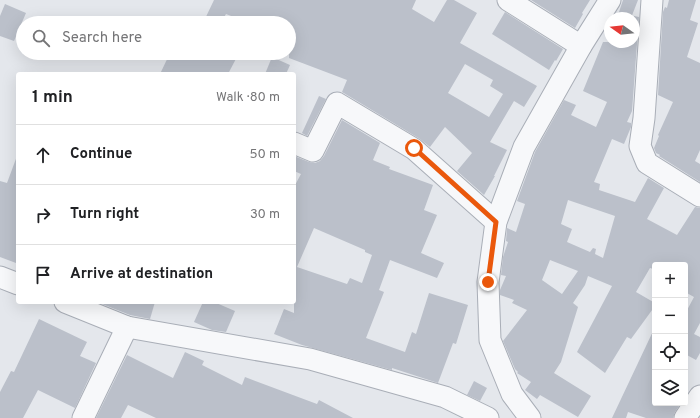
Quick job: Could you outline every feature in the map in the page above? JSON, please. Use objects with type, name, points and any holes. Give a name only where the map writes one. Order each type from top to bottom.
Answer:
[{"type":"street","points":[[508,0],[581,46]]},
{"type":"street","points":[[530,418],[512,394],[490,340],[488,282],[496,222],[524,147],[581,46],[610,0]]},
{"type":"street","points":[[652,0],[644,118],[640,146],[647,163],[700,196]]},
{"type":"street","points":[[296,143],[313,151],[337,104],[414,148],[496,222]]},
{"type":"street","points":[[0,277],[16,283]]},
{"type":"street","points":[[69,304],[127,327],[310,359],[444,397],[488,418]]},
{"type":"street","points":[[83,418],[127,327]]},
{"type":"street","points":[[684,418],[700,396]]},
{"type":"building","points":[[214,0],[416,0],[412,9],[434,22],[447,0],[454,0],[477,13],[460,43],[537,86],[524,107],[514,101],[490,142],[507,150],[484,195],[457,171],[472,153],[445,127],[430,147],[420,139],[342,92],[347,80],[294,60],[296,60],[296,16],[231,16],[226,14],[225,16],[206,16]],"holes":[[[465,64],[493,80],[490,86],[503,94],[489,117],[448,93]]]},
{"type":"building","points":[[531,0],[590,0],[575,28]]},
{"type":"building","points":[[623,0],[638,0],[633,12],[619,12]]},
{"type":"building","points":[[669,0],[696,0],[690,20],[698,23],[687,57],[700,63],[700,150],[695,161],[700,164],[700,182],[659,156],[660,155],[656,153],[654,148],[659,136],[658,135],[673,102],[658,95],[663,12],[665,7],[667,8]]},
{"type":"building","points":[[5,4],[26,13],[25,16],[16,16],[16,36],[14,41],[0,36],[0,16]]},
{"type":"building","points":[[505,12],[563,49],[549,70],[492,34]]},
{"type":"building","points":[[603,42],[604,48],[637,48],[632,111],[627,122],[631,123],[631,127],[624,144],[612,139],[594,182],[600,184],[599,190],[635,202],[648,178],[664,188],[647,219],[677,235],[695,207],[700,208],[700,323],[694,334],[700,337],[700,353],[696,360],[688,356],[688,308],[694,297],[688,294],[688,262],[652,262],[652,269],[650,268],[636,292],[652,301],[652,310],[631,339],[627,337],[605,373],[577,352],[612,286],[588,276],[585,285],[573,303],[578,307],[561,362],[554,373],[591,396],[578,417],[540,395],[537,399],[525,390],[531,382],[517,373],[518,372],[515,369],[503,341],[527,310],[512,303],[514,300],[500,295],[500,290],[506,276],[501,275],[503,257],[508,242],[506,241],[507,228],[516,232],[525,204],[517,201],[535,152],[564,100],[576,105],[571,115],[596,127],[607,102],[583,91]],"holes":[[[568,200],[615,216],[603,258],[595,254],[596,249],[593,248],[590,252],[567,242],[572,229],[561,224]],[[550,260],[578,271],[562,294],[542,280]]]},
{"type":"building","points":[[167,60],[235,60],[229,72],[161,72]]},
{"type":"building","points":[[271,60],[279,60],[290,65],[287,72],[266,72]]},
{"type":"building","points":[[319,96],[326,99],[307,136],[302,133]]},
{"type":"building","points":[[342,120],[380,143],[373,160],[390,167],[389,169],[433,185],[424,210],[437,215],[421,253],[444,263],[437,278],[390,260],[379,290],[384,292],[366,338],[405,352],[412,332],[416,334],[429,293],[468,305],[456,344],[453,343],[438,383],[392,368],[392,370],[302,345],[274,334],[284,309],[294,313],[294,304],[296,304],[296,183],[301,174],[296,172],[296,157],[309,162],[315,163],[320,161]],"holes":[[[314,228],[365,250],[365,252],[372,255],[362,283],[350,278],[347,284],[297,267]]]},
{"type":"building","points":[[16,159],[16,263],[0,257],[0,181],[7,183]]},
{"type":"building","points":[[102,304],[154,304],[150,319],[130,315]]},
{"type":"building","points":[[202,304],[219,304],[235,311],[226,332],[212,330],[194,322]]},
{"type":"building","points":[[39,319],[87,342],[80,356],[96,363],[75,408],[38,390],[23,418],[0,418],[0,392],[11,371],[14,372]]},
{"type":"building","points":[[652,333],[652,406],[679,406],[673,418],[646,418],[628,412],[626,418],[612,418]]},
{"type":"building","points":[[185,352],[204,361],[202,365],[242,385],[245,377],[317,404],[319,400],[353,418],[156,418],[128,405],[121,418],[96,418],[127,355],[173,378]]},
{"type":"building","points":[[474,381],[487,388],[480,401],[467,395]]},
{"type":"route","points":[[414,148],[496,222],[488,282]]}]
